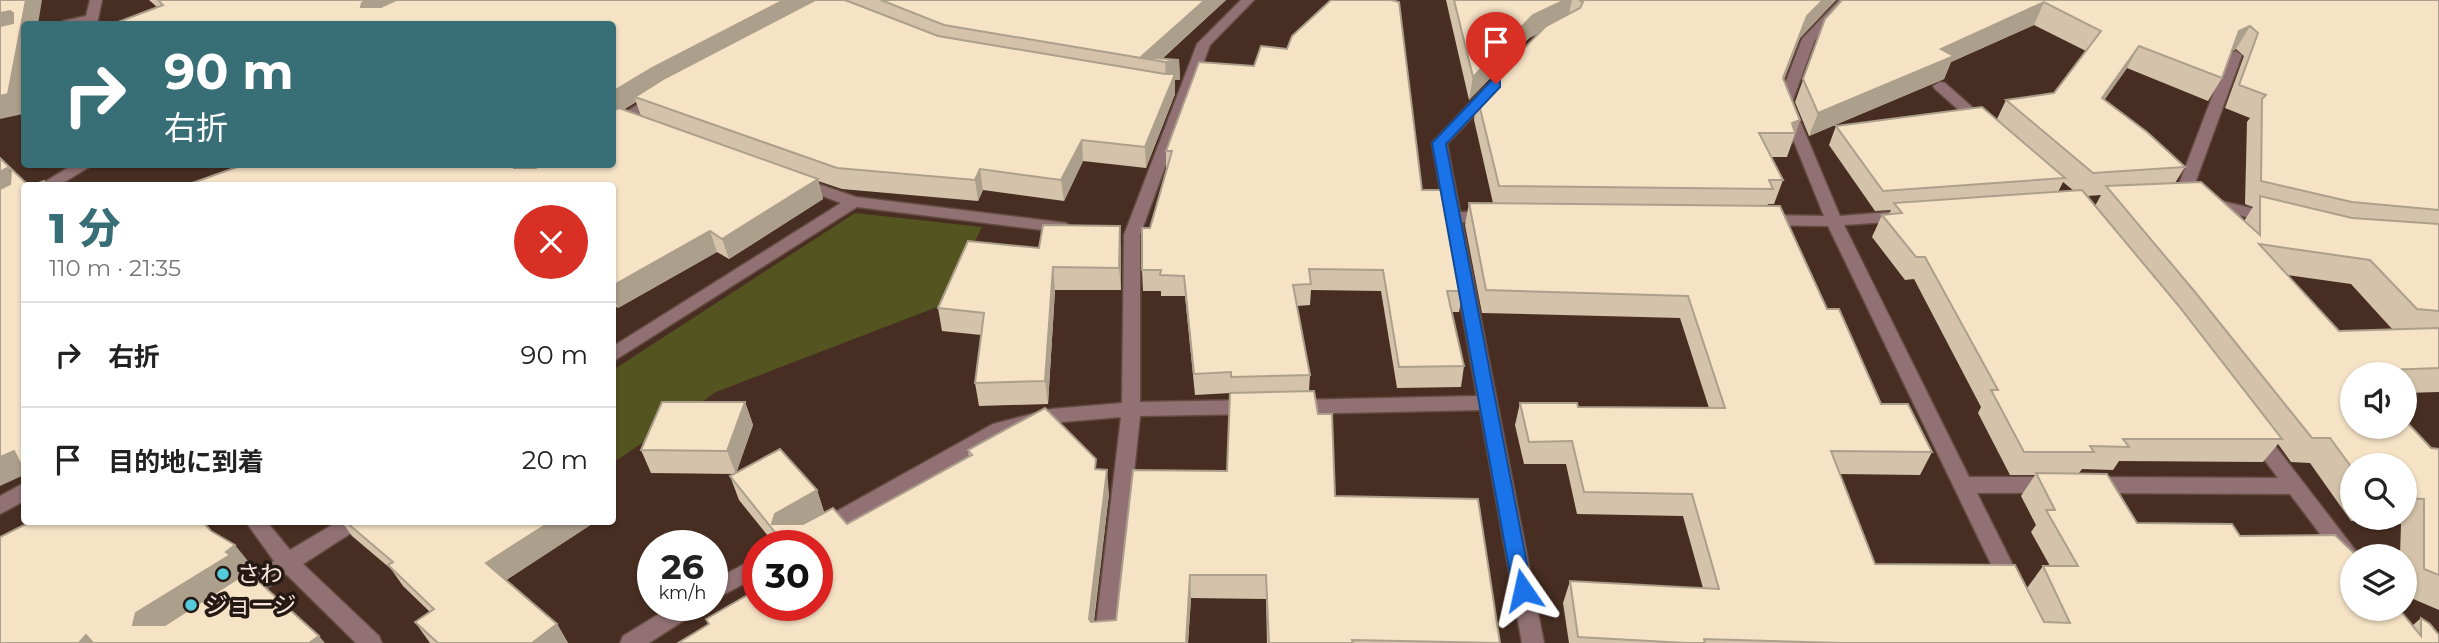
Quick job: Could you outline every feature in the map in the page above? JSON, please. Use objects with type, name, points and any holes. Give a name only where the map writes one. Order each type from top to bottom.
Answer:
[{"type":"street","points":[[92,21],[96,0]]},
{"type":"street","points":[[1105,643],[1130,409],[1125,235],[1189,86],[1203,44],[1248,0]]},
{"type":"street","points":[[1846,0],[1809,39],[1785,102],[1835,221],[2023,607]]},
{"type":"street","points":[[2235,55],[2176,197],[2283,221]]},
{"type":"street","points":[[1505,74],[1439,143],[1533,643]]},
{"type":"street","points":[[618,123],[677,86]]},
{"type":"street","points":[[1166,88],[1189,86]]},
{"type":"street","points":[[1940,86],[1993,132]]},
{"type":"street","points":[[618,123],[650,128]]},
{"type":"street","points":[[54,182],[77,171]]},
{"type":"street","points":[[790,179],[854,202],[1079,229]]},
{"type":"street","points":[[616,353],[854,202]]},
{"type":"street","points":[[1744,220],[1835,221],[1915,216]]},
{"type":"street","points":[[1452,217],[1508,217]]},
{"type":"street","points":[[820,530],[1000,429],[1051,416],[1130,409],[1486,403]]},
{"type":"street","points":[[2245,420],[2340,545]]},
{"type":"street","points":[[1963,485],[2294,486]]},
{"type":"street","points":[[0,506],[21,493]]},
{"type":"street","points":[[258,525],[288,563],[371,643]]},
{"type":"street","points":[[219,607],[347,525]]},
{"type":"street","points":[[631,643],[665,621]]},
{"type":"shaded area","points":[[855,213],[982,227],[945,304],[716,392],[616,461],[616,368]]},
{"type":"building","points":[[0,0],[26,0],[8,94],[0,96],[0,26],[13,23],[13,13],[0,13]]},
{"type":"building","points":[[158,0],[367,0],[361,7],[381,7],[396,0],[784,0],[652,68],[616,90],[616,21],[121,21],[163,5]]},
{"type":"building","points":[[815,0],[845,0],[938,36],[1175,74],[1145,147],[1082,140],[1061,180],[980,169],[975,180],[837,168],[635,97],[665,78]]},
{"type":"building","points":[[881,0],[1205,0],[1141,57],[1179,60],[1165,62],[944,25]]},
{"type":"building","points":[[1331,0],[1399,2],[1422,190],[1444,190],[1463,291],[1447,291],[1464,366],[1399,367],[1383,270],[1309,269],[1311,284],[1293,285],[1310,375],[1231,377],[1231,372],[1194,374],[1184,276],[1160,275],[1161,270],[1142,270],[1142,228],[1150,228],[1172,151],[1166,151],[1199,62],[1254,66],[1261,46],[1287,49],[1292,36]]},
{"type":"building","points":[[1454,0],[1565,0],[1533,15],[1473,77]]},
{"type":"building","points":[[1579,0],[1823,0],[1807,16],[1783,78],[1800,120],[1792,123],[1795,133],[1759,133],[1783,180],[1769,180],[1773,189],[1499,186],[1477,96],[1546,26],[1580,8],[1583,2]]},
{"type":"building","points":[[1842,0],[2439,0],[2439,210],[2352,202],[2261,181],[2262,99],[2266,95],[2239,85],[2258,33],[2250,26],[2239,31],[2222,78],[2139,46],[2102,98],[2147,132],[2185,167],[2093,173],[2006,100],[2054,93],[2101,31],[2044,2],[1941,49],[1954,56],[1818,113],[1803,79],[1825,19]]},
{"type":"building","points":[[1982,107],[2065,178],[1883,191],[1836,126]]},
{"type":"building","points":[[619,108],[818,179],[722,239],[710,231],[616,284],[616,182],[195,182],[234,168],[616,168],[616,109]]},
{"type":"building","points":[[0,158],[25,182],[21,182],[21,465],[14,451],[0,457],[0,189],[10,184],[11,171],[7,168],[0,172]]},
{"type":"building","points":[[2201,182],[2260,235],[2260,196],[2352,218],[2439,224],[2439,311],[2417,309],[2370,260],[2259,244],[2339,331],[2439,328],[2439,368],[2417,369],[2417,362],[2340,362],[2340,439],[2417,439],[2417,433],[2431,448],[2439,449],[2439,575],[2424,569],[2424,499],[2417,499],[2417,453],[2341,453],[2330,438],[2312,438],[2106,186]]},
{"type":"building","points":[[2082,190],[2178,305],[2282,439],[2123,439],[2129,447],[2090,446],[2094,452],[2024,452],[1991,390],[1998,390],[1925,257],[1916,257],[1882,215],[1902,213],[1894,203]]},
{"type":"building","points":[[1469,203],[1780,206],[1827,309],[1839,309],[1881,404],[1908,404],[1932,452],[1831,451],[1875,564],[2015,565],[2044,622],[2070,623],[2043,566],[2078,566],[2046,510],[2055,510],[2036,473],[2107,474],[2137,523],[2232,524],[2240,536],[2335,535],[2344,544],[2340,544],[2340,621],[2409,621],[2421,636],[2421,618],[2439,635],[2439,643],[1841,643],[1704,639],[1705,643],[1686,643],[1578,637],[1570,581],[1719,589],[1692,494],[1584,492],[1572,441],[1529,442],[1520,403],[1577,403],[1578,407],[1725,408],[1688,296],[1486,290]]},
{"type":"building","points":[[1043,225],[1120,226],[1119,268],[1053,267],[1045,381],[975,383],[984,313],[938,308],[968,241],[1039,248]]},
{"type":"building","points":[[1314,391],[1318,414],[1332,414],[1335,496],[1478,499],[1500,643],[1352,640],[1353,643],[1269,643],[1266,575],[1190,575],[1186,643],[678,643],[709,624],[707,621],[728,621],[728,606],[742,598],[742,621],[833,621],[833,530],[773,530],[730,476],[780,449],[817,490],[775,514],[772,524],[803,524],[833,508],[847,524],[972,455],[968,450],[1045,408],[1096,459],[1095,469],[1107,470],[1089,619],[1091,622],[1116,620],[1133,470],[1227,471],[1230,393]]},
{"type":"building","points":[[662,402],[745,402],[727,451],[641,450]]},
{"type":"building","points":[[24,525],[206,525],[235,545],[226,552],[230,555],[136,613],[133,625],[165,625],[248,572],[319,636],[309,643],[93,643],[86,635],[79,643],[0,643],[0,537]]},
{"type":"building","points":[[350,525],[545,525],[486,563],[557,624],[532,643],[438,643],[415,622],[434,609],[388,565],[393,562]]},
{"type":"place","name":"さわ","points":[[223,574]]},
{"type":"place","name":"ジョージ","points":[[191,605]]},
{"type":"route","points":[[1496,84],[1439,143],[1523,590]]}]
